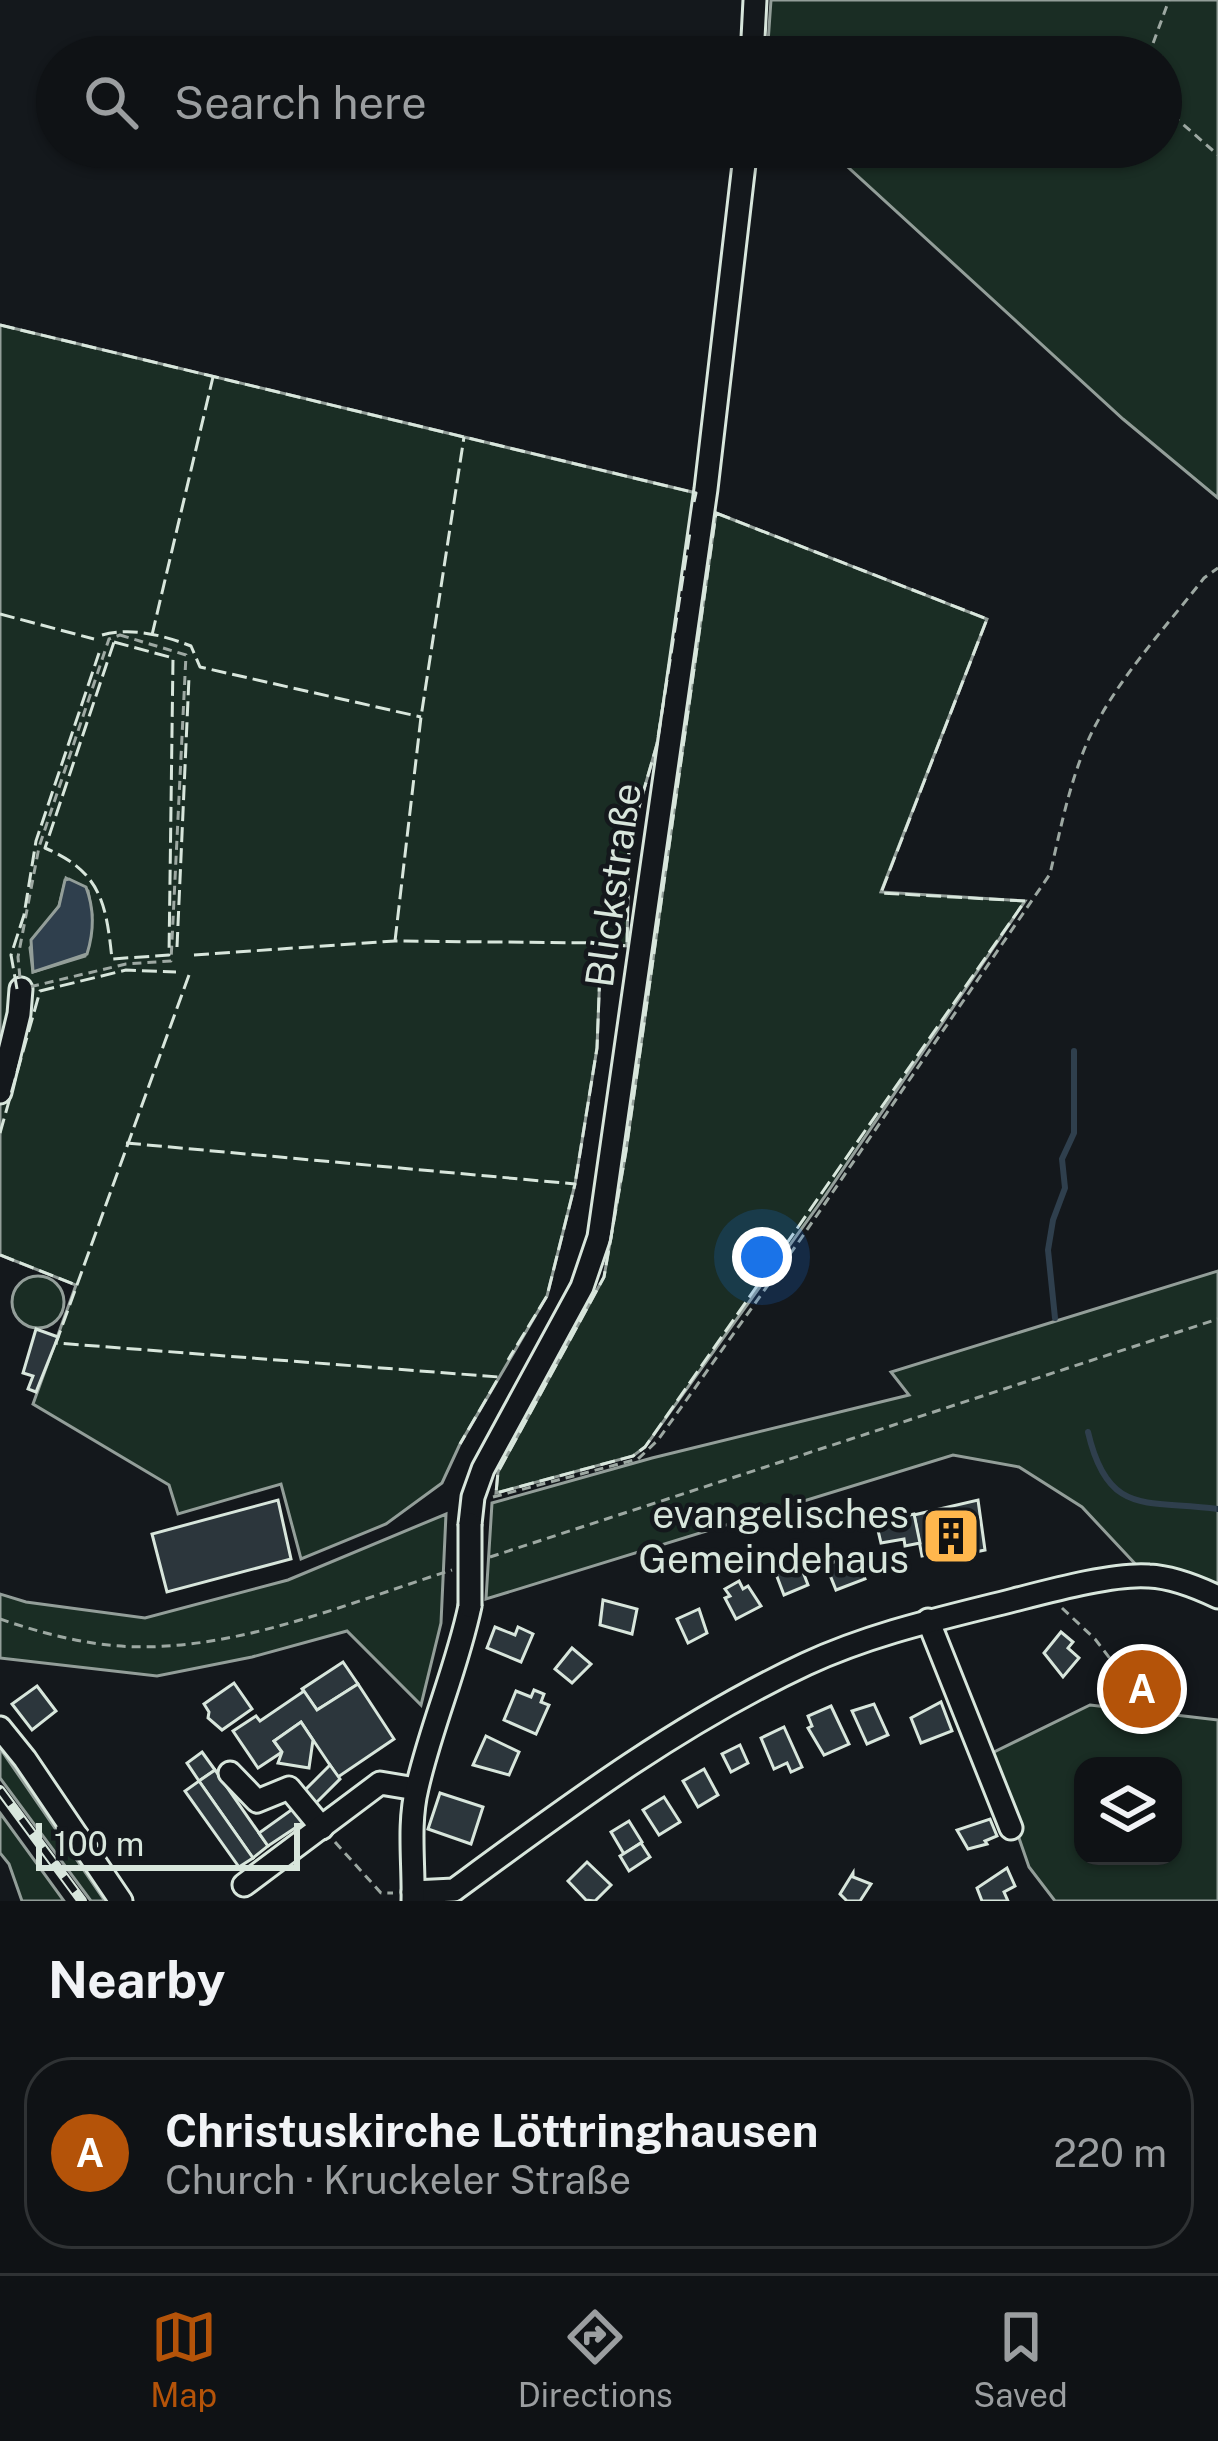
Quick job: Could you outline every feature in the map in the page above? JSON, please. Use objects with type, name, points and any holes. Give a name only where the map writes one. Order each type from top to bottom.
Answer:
[{"type":"street","points":[[753,36],[755,0]]},
{"type":"street","name":"Blickstraße","points":[[413,1897],[411,1830],[416,1789],[461,1650],[470,1606],[473,1497],[492,1450],[582,1286],[598,1237],[706,489],[744,168]]},
{"type":"street","points":[[0,1092],[20,1013],[21,989]]},
{"type":"street","points":[[413,1897],[454,1890],[669,1736],[808,1663],[928,1620],[1050,1591],[1146,1575],[1182,1582],[1218,1597]]},
{"type":"street","points":[[928,1620],[1011,1828]]},
{"type":"street","points":[[0,1728],[122,1901]]},
{"type":"street","points":[[230,1773],[257,1801],[289,1788],[322,1828]]},
{"type":"street","points":[[244,1885],[380,1783],[416,1789]]},
{"type":"path","points":[[1156,36],[1169,0]]},
{"type":"path","points":[[1182,123],[1218,155]]},
{"type":"path","points":[[473,1497],[495,1497],[638,1459],[658,1440],[1050,874],[1066,807],[1092,733],[1136,666],[1204,578],[1218,568]]},
{"type":"path","points":[[120,635],[184,652],[171,961],[126,964],[21,989],[18,957],[39,848],[109,639],[120,635]]},
{"type":"path","points":[[489,1558],[1218,1319]]},
{"type":"path","points":[[0,1618],[101,1644],[166,1646],[259,1631],[466,1565]]},
{"type":"path","points":[[1058,1602],[1118,1669]]},
{"type":"path","points":[[322,1828],[381,1893],[413,1897]]},
{"type":"green space","points":[[771,0],[1218,0],[1218,498],[1123,419],[849,168],[1182,168],[1182,36],[768,36]]},
{"type":"green space","points":[[0,325],[696,493],[657,744],[629,842],[627,946],[601,944],[597,1048],[575,1184],[547,1296],[442,1483],[386,1524],[301,1559],[281,1484],[178,1514],[169,1485],[33,1404],[76,1285],[0,1255]],"holes":[[[66,878],[88,891],[92,915],[85,956],[33,972],[30,948],[59,906]]]},
{"type":"green space","points":[[716,513],[987,619],[881,892],[1025,901],[825,1196],[645,1447],[633,1456],[496,1493],[498,1472],[604,1277]]},
{"type":"green space","points":[[1218,1271],[1218,1592],[1140,1569],[1082,1507],[1019,1467],[953,1455],[486,1599],[492,1503],[909,1395],[891,1372]]},
{"type":"green space","points":[[38,1276],[56,1284],[64,1302],[56,1320],[38,1328],[20,1320],[12,1302],[20,1284]]},
{"type":"green space","points":[[446,1514],[441,1623],[421,1705],[347,1631],[157,1676],[0,1658],[0,1594],[26,1602],[145,1618],[288,1580]]},
{"type":"green space","points":[[1090,1705],[1218,1720],[1218,1901],[1055,1901],[1029,1867],[990,1754]]},
{"type":"green space","points":[[0,1748],[105,1901],[91,1901],[0,1778]]},
{"type":"green space","points":[[0,1813],[64,1901],[22,1901],[0,1853]]},
{"type":"water","points":[[69,879],[86,887],[89,895],[92,920],[87,954],[33,972],[31,940],[59,906]]},
{"type":"building","points":[[36,1329],[58,1337],[36,1392],[28,1389],[33,1376],[23,1373]]},
{"type":"building","points":[[278,1500],[291,1559],[167,1592],[152,1534]]},
{"type":"building","name":"evangelisches Gemeindehaus","points":[[978,1500],[985,1550],[961,1555],[960,1548],[922,1556],[914,1515]]},
{"type":"building","points":[[914,1514],[920,1543],[905,1546],[904,1539],[881,1543],[876,1522]]},
{"type":"building","points":[[855,1554],[865,1579],[836,1590],[826,1565]]},
{"type":"building","points":[[800,1564],[808,1585],[784,1595],[776,1574]]},
{"type":"building","points":[[739,1581],[761,1606],[736,1619],[725,1589]]},
{"type":"building","points":[[603,1600],[637,1609],[632,1634],[600,1625]]},
{"type":"building","points":[[699,1609],[707,1633],[688,1643],[677,1619]]},
{"type":"building","points":[[495,1627],[515,1635],[518,1627],[533,1634],[521,1662],[487,1648]]},
{"type":"building","points":[[1061,1632],[1073,1642],[1068,1648],[1079,1658],[1063,1677],[1044,1653]]},
{"type":"building","points":[[572,1648],[591,1664],[572,1683],[555,1669]]},
{"type":"building","points":[[343,1662],[358,1684],[317,1710],[302,1689]]},
{"type":"building","points":[[1152,1667],[1173,1671],[1174,1700],[1111,1706],[1110,1679],[1153,1676]]},
{"type":"building","points":[[234,1683],[252,1709],[222,1730],[208,1718],[204,1704]]},
{"type":"building","points":[[358,1684],[394,1739],[338,1777],[301,1722],[274,1741],[282,1752],[258,1768],[233,1731],[256,1716],[260,1721],[304,1691],[317,1710]]},
{"type":"building","points":[[37,1686],[56,1711],[32,1730],[12,1704]]},
{"type":"building","points":[[534,1690],[544,1694],[541,1702],[549,1705],[536,1734],[504,1720],[516,1691],[531,1697]]},
{"type":"building","points":[[941,1702],[952,1731],[921,1743],[911,1718]]},
{"type":"building","points":[[874,1704],[888,1735],[867,1744],[852,1711]]},
{"type":"building","points":[[831,1706],[849,1744],[824,1755],[808,1728],[812,1726],[808,1716]]},
{"type":"building","points":[[301,1722],[313,1740],[309,1768],[278,1763],[282,1752],[274,1741]]},
{"type":"building","points":[[784,1727],[802,1767],[791,1772],[787,1763],[774,1769],[761,1738]]},
{"type":"building","points":[[486,1736],[519,1752],[509,1775],[473,1765]]},
{"type":"building","points":[[740,1745],[748,1763],[731,1772],[722,1754]]},
{"type":"building","points":[[202,1752],[215,1770],[199,1781],[187,1763]]},
{"type":"building","points":[[330,1765],[340,1779],[314,1805],[302,1793]]},
{"type":"building","points":[[704,1769],[718,1795],[698,1807],[683,1781]]},
{"type":"building","points":[[215,1770],[268,1846],[253,1858],[199,1781]]},
{"type":"building","points":[[199,1781],[253,1858],[239,1867],[185,1791]]},
{"type":"building","points":[[440,1793],[483,1807],[471,1844],[428,1829]]},
{"type":"building","points":[[664,1797],[680,1822],[659,1835],[643,1810]]},
{"type":"building","points":[[294,1808],[304,1822],[268,1846],[259,1833]]},
{"type":"building","points":[[990,1819],[997,1836],[968,1849],[957,1830]]},
{"type":"building","points":[[629,1821],[642,1842],[624,1854],[611,1832]]},
{"type":"building","points":[[641,1843],[650,1857],[629,1871],[620,1856]]},
{"type":"building","points":[[587,1862],[611,1885],[595,1901],[586,1900],[568,1881]]},
{"type":"building","points":[[1007,1868],[1015,1886],[1004,1892],[1008,1901],[982,1901],[977,1888]]},
{"type":"building","points":[[853,1873],[871,1884],[860,1901],[847,1901],[840,1894]]},
{"type":"waterway","points":[[1055,1318],[1048,1250],[1065,1188],[1062,1159],[1074,1133],[1074,1051]]},
{"type":"waterway","points":[[1088,1432],[1096,1460],[1120,1492],[1152,1503],[1218,1509]]},
{"type":"railway","points":[[0,1790],[82,1901]]},
{"type":"fence","points":[[0,325],[696,493],[694,502]]},
{"type":"fence","points":[[152,635],[213,377]]},
{"type":"fence","points":[[395,941],[421,717],[464,437]]},
{"type":"fence","points":[[716,513],[987,619],[881,893],[1025,901],[645,1447],[633,1456],[496,1493],[498,1472],[604,1277],[716,513]]},
{"type":"fence","points":[[610,944],[627,946],[629,842],[657,744],[690,532]]},
{"type":"fence","points":[[0,614],[94,639]]},
{"type":"fence","points":[[102,635],[136,632],[158,636],[191,646],[200,667],[421,717]]},
{"type":"fence","points":[[114,642],[173,658],[169,955],[112,959],[97,892],[78,868],[45,848],[114,642]]},
{"type":"fence","points":[[17,989],[11,955],[24,915],[36,841],[99,653]]},
{"type":"fence","points":[[177,947],[189,677]]},
{"type":"fence","points":[[194,955],[395,941],[601,943],[597,1048],[575,1184]]},
{"type":"fence","points":[[0,1133],[40,991],[126,970],[176,972]]},
{"type":"fence","points":[[189,975],[56,1343],[499,1377],[460,1444]]},
{"type":"fence","points":[[126,1143],[575,1184],[547,1296],[508,1360]]},
{"type":"fence","points":[[0,1255],[76,1285]]},
{"type":"place","name":"evangelisches Gemeindehaus","points":[[951,1536]]},
{"type":"place","name":"Christuskirche Löttringhausen","points":[[1142,1689]]}]
